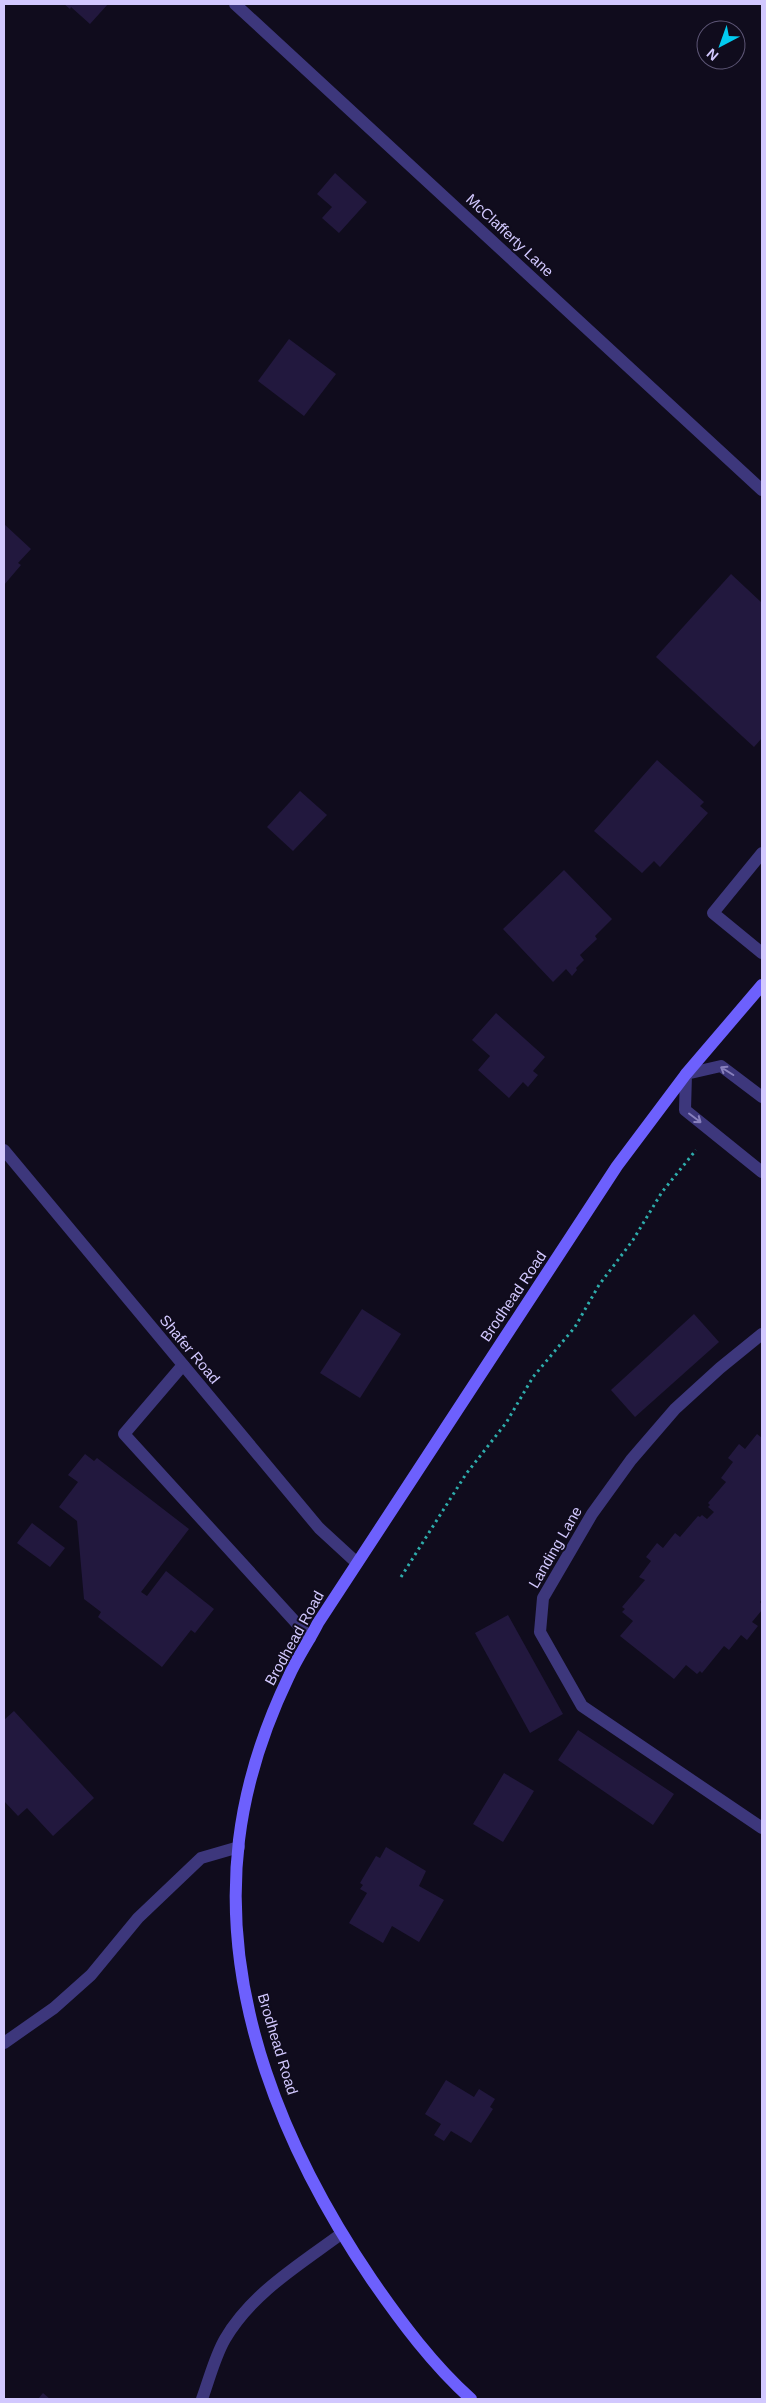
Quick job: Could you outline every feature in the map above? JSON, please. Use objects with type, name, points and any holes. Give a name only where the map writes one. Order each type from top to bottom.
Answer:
[{"type":"main road","name":"Brodhead Road","points":[[471,2399],[399,2320],[341,2234],[300,2158],[265,2070],[248,2014],[239,1956],[236,1898],[239,1847],[250,1783],[266,1727],[289,1674],[357,1563],[617,1166],[686,1074],[762,985]]},
{"type":"street","name":"McClafferty Lane","points":[[236,4],[762,490]]},
{"type":"street","points":[[762,853],[713,913],[762,953]]},
{"type":"street","points":[[762,1097],[721,1066],[686,1074],[685,1110],[762,1172]]},
{"type":"street","name":"Shafer Road","points":[[4,1150],[319,1528],[357,1563]]},
{"type":"street","name":"Landing Lane","points":[[762,1334],[720,1368],[675,1409],[631,1460],[592,1514],[543,1598],[540,1632],[582,1706],[762,1828]]},
{"type":"street","points":[[183,1366],[124,1434],[310,1638]]},
{"type":"street","points":[[4,2043],[54,2008],[90,1975],[138,1918],[201,1858],[239,1847]]},
{"type":"street","points":[[202,2399],[224,2340],[246,2309],[275,2283],[341,2234]]},
{"type":"path","points":[[401,1577],[457,1488],[498,1435],[533,1377],[575,1327],[602,1280],[633,1240],[670,1181],[712,1131]]},
{"type":"building","points":[[64,4],[108,4],[90,24],[71,7],[70,9]]},
{"type":"building","points":[[335,173],[367,202],[339,233],[322,218],[332,207],[317,194]]},
{"type":"building","points":[[289,339],[336,374],[304,416],[258,381]]},
{"type":"building","points":[[4,524],[31,549],[18,563],[21,565],[4,585]]},
{"type":"building","points":[[731,574],[762,603],[762,738],[754,747],[656,657]]},
{"type":"building","points":[[657,760],[704,802],[700,806],[708,813],[660,867],[654,861],[642,873],[594,831]]},
{"type":"building","points":[[300,791],[327,815],[293,851],[267,827]]},
{"type":"building","points":[[564,870],[612,919],[595,936],[597,939],[580,955],[584,960],[576,968],[577,970],[572,976],[566,969],[553,982],[503,929]]},
{"type":"building","points":[[496,1013],[545,1057],[533,1071],[538,1075],[528,1087],[523,1082],[509,1098],[478,1070],[490,1056],[472,1040]]},
{"type":"building","points":[[362,1309],[401,1334],[360,1398],[320,1373]]},
{"type":"building","points":[[694,1314],[719,1342],[635,1417],[611,1390]]},
{"type":"building","points":[[757,1434],[762,1438],[762,1599],[760,1602],[762,1610],[752,1622],[758,1626],[747,1640],[741,1635],[729,1650],[724,1646],[702,1673],[700,1671],[697,1674],[686,1665],[674,1679],[620,1636],[633,1621],[622,1612],[625,1609],[622,1607],[645,1580],[639,1577],[651,1561],[646,1557],[657,1543],[663,1548],[675,1533],[680,1537],[698,1516],[702,1515],[707,1519],[714,1512],[708,1507],[710,1505],[708,1503],[726,1482],[721,1478],[733,1462],[728,1458],[739,1444],[745,1449]]},
{"type":"building","points":[[85,1454],[94,1461],[97,1458],[189,1529],[141,1592],[147,1596],[166,1571],[214,1609],[195,1633],[191,1630],[162,1667],[98,1617],[101,1612],[84,1599],[77,1521],[59,1507],[78,1482],[68,1475]]},
{"type":"building","points":[[32,1523],[65,1548],[50,1567],[17,1543]]},
{"type":"building","points":[[508,1615],[563,1714],[530,1733],[475,1633]]},
{"type":"building","points":[[14,1711],[94,1798],[53,1836],[27,1808],[18,1816],[4,1801],[4,1720]]},
{"type":"building","points":[[578,1730],[674,1794],[653,1825],[558,1760]]},
{"type":"building","points":[[504,1773],[534,1791],[503,1842],[473,1824]]},
{"type":"building","points":[[386,1847],[426,1871],[419,1886],[444,1900],[419,1942],[392,1926],[383,1943],[349,1923],[367,1893],[360,1889],[363,1885],[360,1883],[376,1856],[380,1858]]},
{"type":"building","points":[[446,2080],[474,2097],[479,2089],[495,2099],[490,2107],[493,2109],[471,2143],[451,2131],[444,2141],[434,2135],[441,2124],[425,2114]]},
{"type":"building","points":[[43,2393],[50,2399],[38,2399]]}]
